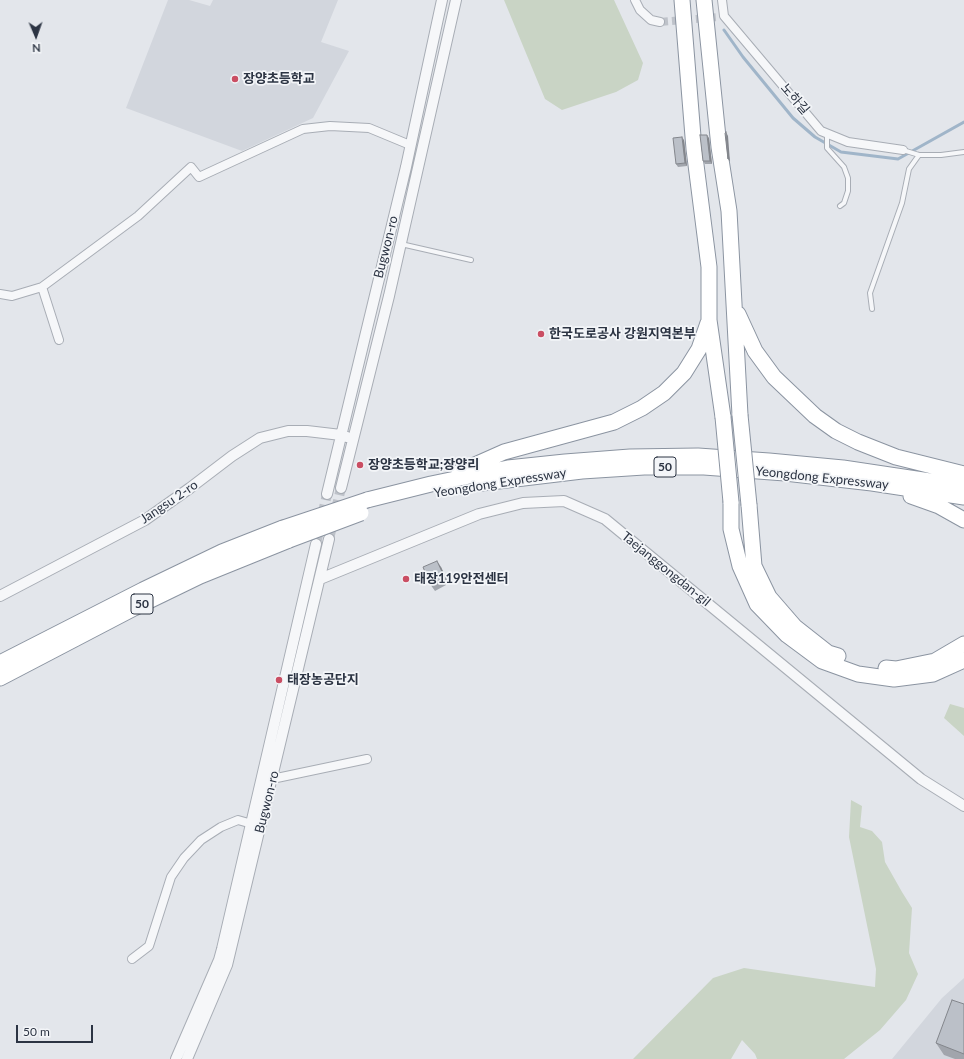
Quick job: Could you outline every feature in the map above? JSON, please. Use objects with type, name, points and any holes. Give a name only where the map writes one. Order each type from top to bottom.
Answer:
[{"type":"highway","points":[[682,0],[694,149],[709,267],[709,320],[723,417],[732,528],[740,566],[757,604],[787,635],[822,661],[858,674],[894,679],[933,674],[964,660]]},
{"type":"highway","points":[[704,0],[719,147],[729,211],[740,415],[754,566],[769,598],[795,627],[828,653],[862,664],[896,669],[935,661],[964,644]]},
{"type":"highway","points":[[734,307],[755,351],[774,377],[815,416],[836,431],[858,442],[896,457],[964,474]]},
{"type":"highway","points":[[431,484],[504,452],[614,422],[642,408],[664,392],[684,373],[699,349],[709,320]]},
{"type":"highway","name":"Yeongdong Expressway","points":[[0,663],[209,558],[286,534],[332,523],[368,506],[431,484],[508,468],[630,457],[698,456],[843,468],[964,486]]},
{"type":"highway","name":"Yeongdong Expressway","points":[[368,506],[412,498],[468,485],[521,477],[644,467],[704,467],[786,473],[872,483],[964,497]]},
{"type":"highway","points":[[872,483],[939,506],[964,520]]},
{"type":"highway","name":"Yeongdong Expressway","points":[[0,678],[134,608],[286,534]]},
{"type":"street","name":"Bugwon-ro","points":[[327,494],[410,145],[442,0]]},
{"type":"street","name":"Bugwon-ro","points":[[341,488],[401,244],[456,0]]},
{"type":"street","points":[[634,0],[640,10],[651,20],[660,22]]},
{"type":"street","name":"노하길","points":[[722,0],[721,17],[821,131],[827,135],[848,142],[903,150]]},
{"type":"street","points":[[0,294],[12,296],[42,286],[138,216],[191,167],[199,177],[303,129],[310,128],[330,126],[369,128],[410,145]]},
{"type":"street","points":[[387,242],[401,244]]},
{"type":"street","points":[[42,286],[59,340]]},
{"type":"street","name":"Jangsu 2-ro","points":[[0,596],[145,520],[232,456],[260,438],[288,431],[341,435],[353,440]]},
{"type":"street","name":"Taejanggongdan-gil","points":[[320,579],[479,514],[523,503],[564,501],[605,519],[922,779],[964,806]]},
{"type":"street","name":"Bugwon-ro","points":[[187,1059],[227,965],[329,539]]},
{"type":"street","name":"Bugwon-ro","points":[[176,1059],[219,960],[252,824],[261,777],[316,544]]},
{"type":"street","points":[[308,576],[320,579]]},
{"type":"street","points":[[261,777],[272,779],[367,759]]},
{"type":"street","points":[[132,960],[149,946],[171,877],[184,858],[201,840],[221,827],[238,820],[252,824]]},
{"type":"lane","points":[[827,135],[827,148],[844,167],[848,178],[848,191],[844,203],[840,206]]},
{"type":"lane","points":[[903,150],[918,155],[941,155],[964,152]]},
{"type":"lane","points":[[872,309],[870,293],[902,203],[909,169],[918,155]]},
{"type":"lane","points":[[401,244],[471,260]]},
{"type":"shaded area","name":"장양초등학교","points":[[168,0],[189,0],[210,6],[213,0],[338,0],[321,42],[349,51],[313,118],[242,151],[126,108]]},
{"type":"shaded area","points":[[964,978],[964,1059],[892,1059],[942,998]]},
{"type":"green space","points":[[504,0],[614,0],[643,63],[638,80],[616,92],[562,110],[545,99]]},
{"type":"green space","points":[[950,704],[964,708],[964,736],[944,718]]},
{"type":"green space","points":[[851,800],[862,806],[860,827],[872,831],[882,842],[885,862],[912,908],[909,953],[918,974],[906,1000],[880,1030],[844,1059],[757,1059],[755,1054],[742,1040],[731,1059],[633,1059],[713,978],[744,968],[875,987],[876,969],[849,837]]},
{"type":"building","points":[[726,132],[728,159],[725,133]]},
{"type":"building","points":[[700,135],[707,135],[710,161],[703,161]]},
{"type":"building","points":[[682,137],[685,163],[676,164],[673,138]]},
{"type":"building","points":[[437,561],[443,574],[440,575],[442,579],[430,584],[423,567]]},
{"type":"building","points":[[952,1000],[964,1004],[964,1054],[936,1043]]},
{"type":"waterway","points":[[724,30],[743,57],[793,118],[815,137],[841,152],[898,159],[964,122]]},
{"type":"tunnel","points":[[660,22],[718,17]]},
{"type":"tunnel","points":[[329,539],[341,488]]},
{"type":"tunnel","points":[[316,544],[327,494]]},
{"type":"place","name":"장양초등학교","points":[[235,79]]},
{"type":"place","name":"한국도로공사 강원지역본부","points":[[541,334]]},
{"type":"place","name":"장양초등학교;장양리","points":[[360,465]]},
{"type":"place","name":"태장119안전센터","points":[[406,579]]},
{"type":"place","name":"태장농공단지","points":[[279,680]]}]
